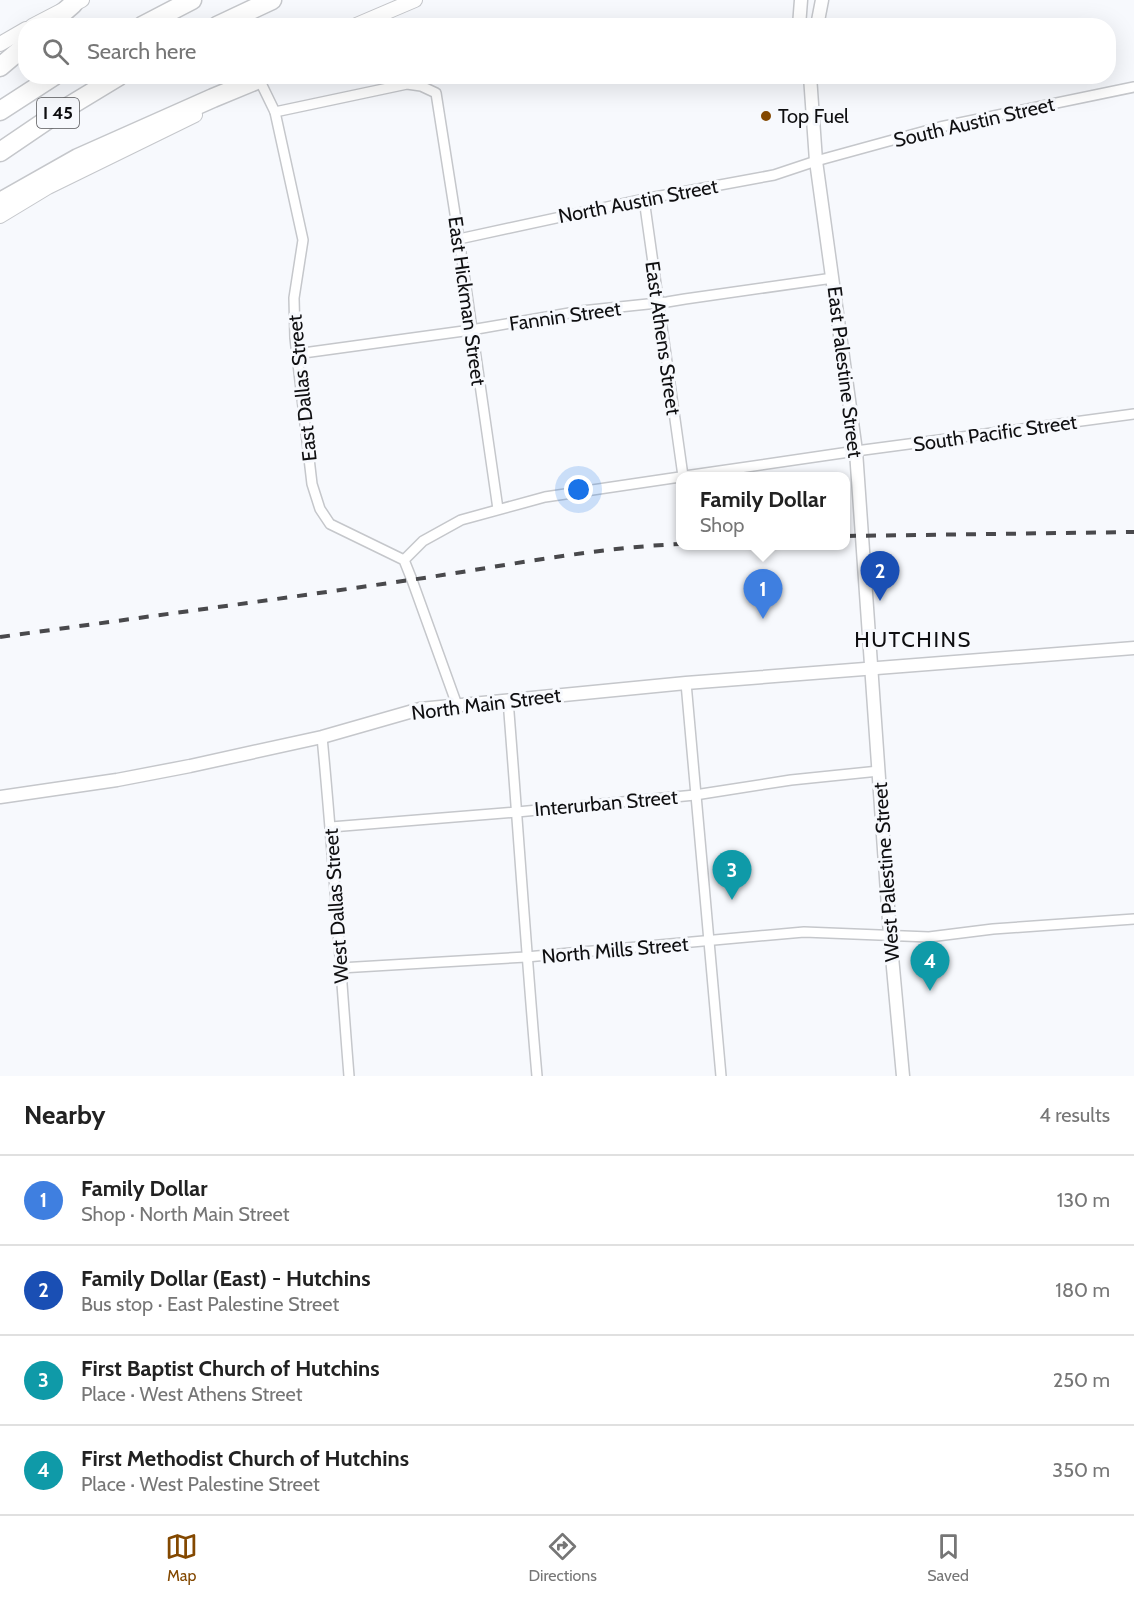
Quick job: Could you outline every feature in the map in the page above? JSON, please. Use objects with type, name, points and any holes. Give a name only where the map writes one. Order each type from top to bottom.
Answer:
[{"type":"highway","points":[[157,18],[192,0]]},
{"type":"highway","points":[[234,18],[272,0]]},
{"type":"highway","points":[[58,18],[78,2]]},
{"type":"highway","points":[[0,67],[18,52]]},
{"type":"highway","name":"I 45","points":[[0,111],[42,84]]},
{"type":"highway","name":"I 45","points":[[0,152],[106,84]]},
{"type":"highway","points":[[0,202],[78,158],[247,84]]},
{"type":"main road","points":[[373,18],[415,0]]},
{"type":"main road","points":[[47,18],[78,2]]},
{"type":"main road","points":[[0,44],[18,34]]},
{"type":"main road","points":[[0,216],[48,187],[197,114],[250,84]]},
{"type":"street","points":[[800,18],[801,0]]},
{"type":"street","points":[[819,18],[822,0]]},
{"type":"street","name":"East Dallas Street","points":[[263,84],[275,112],[303,240],[294,298],[296,354],[312,484],[320,509],[330,524],[404,560]]},
{"type":"street","name":"East Hickman Street","points":[[275,112],[407,84],[421,86],[436,93],[498,509]]},
{"type":"street","name":"East Palestine Street","points":[[811,84],[816,161],[856,451],[872,668]]},
{"type":"street","name":"South Austin Street","points":[[816,161],[940,127],[1134,87]]},
{"type":"street","name":"North Austin Street","points":[[459,239],[644,199],[774,175],[816,161]]},
{"type":"street","name":"East Athens Street","points":[[644,199],[682,472]]},
{"type":"street","name":"Fannin Street","points":[[296,354],[471,330],[581,311],[659,303],[833,278]]},
{"type":"street","name":"South Pacific Street","points":[[716,472],[1134,414]]},
{"type":"street","name":"South Pacific Street","points":[[404,560],[423,541],[462,520],[498,509],[545,497],[676,478]]},
{"type":"street","points":[[404,560],[457,705]]},
{"type":"street","name":"North Main Street","points":[[0,797],[117,780],[190,766],[322,737],[420,709],[686,682],[1134,648]]},
{"type":"street","name":"West Palestine Street","points":[[872,668],[890,935],[903,1076]]},
{"type":"street","points":[[686,682],[721,1076]]},
{"type":"street","points":[[508,700],[526,957],[537,1076]]},
{"type":"street","name":"West Dallas Street","points":[[322,737],[331,827],[349,1076]]},
{"type":"street","name":"Interurban Street","points":[[331,827],[695,795],[791,780],[879,771]]},
{"type":"street","name":"North Mills Street","points":[[340,968],[526,957],[804,932],[929,937],[993,929],[1134,919]]},
{"type":"railway","points":[[850,536],[1134,532]]},
{"type":"railway","points":[[0,637],[444,575],[612,549],[676,544]]},
{"type":"place","name":"Top Fuel","points":[[766,116]]},
{"type":"place","name":"Family Dollar (East) - Hutchins","points":[[880,601]]},
{"type":"place","name":"Family Dollar","points":[[763,619]]},
{"type":"place","name":"First Baptist Church of Hutchins","points":[[732,900]]},
{"type":"place","name":"First Methodist Church of Hutchins","points":[[930,991]]},
{"type":"district","name":"HUTCHINS","points":[[913,639]]}]
